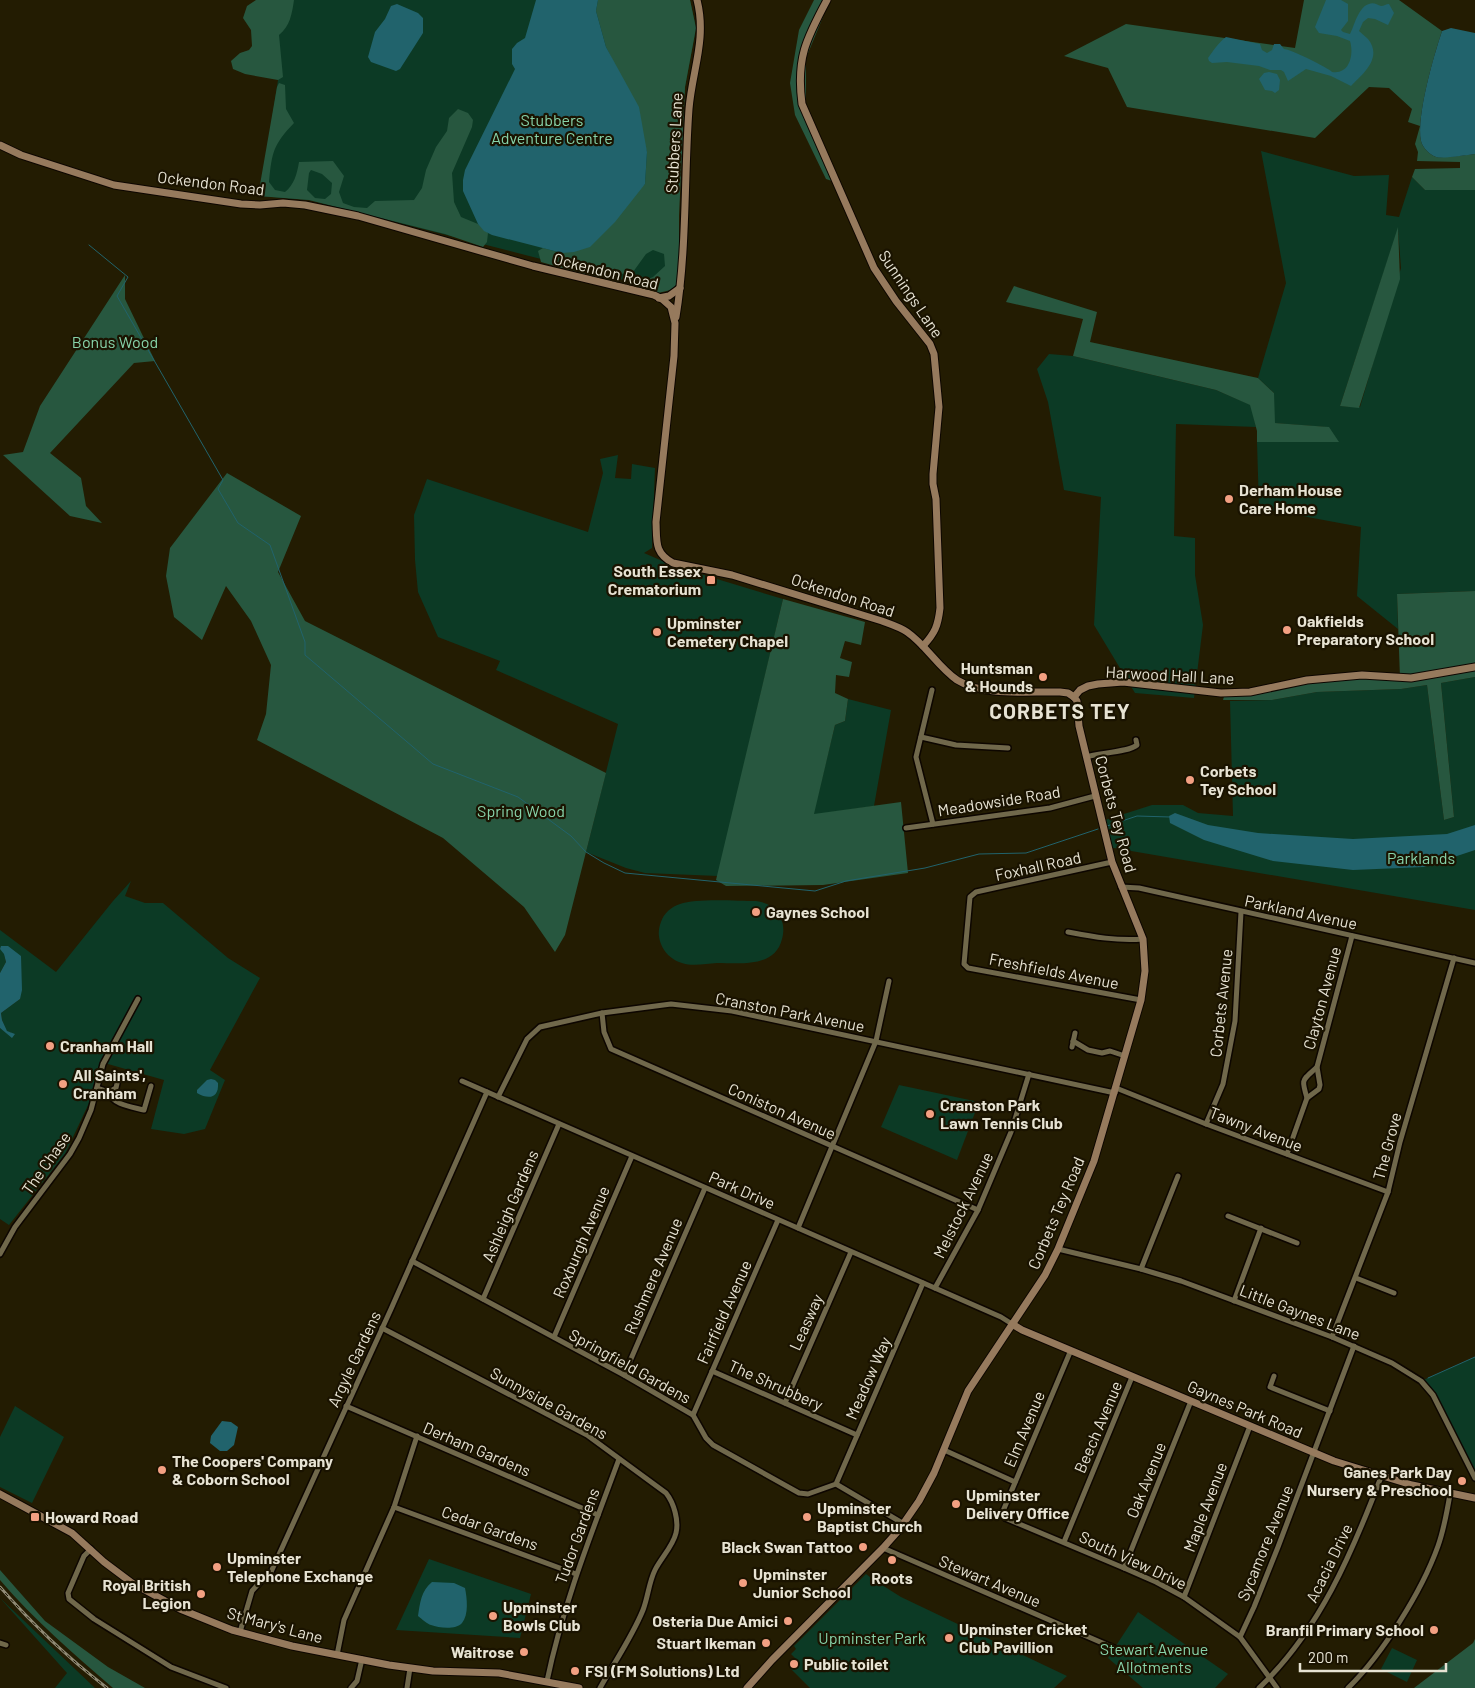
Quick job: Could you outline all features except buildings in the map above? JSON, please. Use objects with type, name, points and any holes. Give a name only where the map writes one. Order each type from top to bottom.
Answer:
[{"type":"main road","name":"Stubbers Lane","points":[[675,323],[683,263],[691,85],[698,61],[702,24],[697,0]]},
{"type":"main road","name":"Sunnings Lane","points":[[827,0],[814,24],[803,51],[799,86],[802,104],[874,268],[896,301],[930,344],[934,354],[939,407],[933,484],[936,499],[940,608],[938,624],[932,636],[923,646]]},
{"type":"main road","name":"Ockendon Road","points":[[0,145],[21,155],[114,184],[241,204],[282,203],[305,205],[358,216],[533,266],[659,298],[670,307],[675,323],[671,384],[656,522],[657,548],[666,560],[732,575],[882,621],[906,631],[945,670],[959,681],[974,688],[1060,692],[1068,693],[1074,697]]},
{"type":"main road","points":[[659,298],[669,296],[680,288]]},
{"type":"main road","name":"Harwood Hall Lane","points":[[1074,697],[1080,690],[1088,686],[1106,683],[1123,682],[1221,693],[1250,692],[1307,680],[1362,675],[1411,678],[1475,667]]},
{"type":"main road","name":"Corbets Tey Road","points":[[747,1688],[883,1548],[916,1507],[934,1473],[968,1391],[1045,1275],[1058,1249],[1094,1161],[1141,1000],[1144,971],[1143,938],[1112,862],[1079,726],[1077,701],[1074,697]]},
{"type":"main road","name":"Gaynes Park Road","points":[[1012,1324],[1132,1377],[1314,1453],[1381,1476],[1450,1494],[1475,1498]]},
{"type":"main road","name":"St Mary's Lane","points":[[0,1494],[62,1527],[91,1549],[116,1572],[145,1590],[201,1618],[240,1632],[292,1646],[410,1668],[433,1671],[487,1672],[579,1688]]},
{"type":"street","points":[[932,690],[916,757],[933,824]]},
{"type":"street","points":[[921,737],[956,745],[1008,748]]},
{"type":"street","points":[[1086,757],[1132,749],[1137,745],[1136,740]]},
{"type":"street","name":"Meadowside Road","points":[[906,828],[1050,808],[1095,796]]},
{"type":"street","name":"Foxhall Road","points":[[964,964],[970,896],[976,892],[1112,862]]},
{"type":"street","name":"Parkland Avenue","points":[[1121,887],[1139,888],[1475,963]]},
{"type":"street","name":"Corbets Avenue","points":[[1206,1124],[1223,1084],[1235,1021],[1241,912]]},
{"type":"street","points":[[1068,932],[1105,939],[1125,940],[1143,938]]},
{"type":"street","name":"Clayton Avenue","points":[[1287,1154],[1307,1098],[1319,1089],[1317,1067],[1352,936]]},
{"type":"street","name":"The Grove","points":[[1332,1337],[1388,1192],[1400,1142],[1454,958]]},
{"type":"street","name":"Freshfields Avenue","points":[[964,964],[968,968],[1141,1000]]},
{"type":"street","points":[[798,1228],[876,1041],[889,981]]},
{"type":"street","name":"The Chase","points":[[0,1254],[15,1227],[80,1138],[91,1110],[103,1064],[138,999]]},
{"type":"street","name":"Cranston Park Avenue","points":[[498,1097],[527,1040],[540,1027],[602,1013],[671,1004],[732,1011],[1028,1074],[1115,1090]]},
{"type":"street","name":"Coniston Avenue","points":[[602,1013],[604,1032],[611,1049],[978,1210]]},
{"type":"street","points":[[1072,1047],[1075,1033]]},
{"type":"street","points":[[1074,1041],[1088,1050],[1102,1053],[1110,1052],[1125,1056]]},
{"type":"street","name":"Clayton Avenue","points":[[1307,1098],[1302,1083],[1317,1067]]},
{"type":"street","name":"Melstock Avenue","points":[[934,1288],[978,1210],[1011,1132],[1028,1074]]},
{"type":"street","points":[[97,1088],[109,1092],[116,1088],[118,1079]]},
{"type":"street","name":"Park Drive","points":[[462,1081],[1000,1317],[1012,1324]]},
{"type":"street","points":[[109,1092],[110,1097],[115,1101],[144,1110],[151,1086]]},
{"type":"street","name":"Tawny Avenue","points":[[1115,1090],[1388,1192]]},
{"type":"street","name":"Argyle Gardens","points":[[240,1632],[252,1592],[271,1572],[487,1092]]},
{"type":"street","name":"Ashleigh Gardens","points":[[483,1299],[559,1124]]},
{"type":"street","name":"Roxburgh Avenue","points":[[554,1337],[632,1156]]},
{"type":"street","points":[[1141,1269],[1178,1176]]},
{"type":"street","name":"Rushmere Avenue","points":[[624,1375],[705,1188]]},
{"type":"street","points":[[1228,1216],[1297,1243]]},
{"type":"street","name":"Fairfield Avenue","points":[[693,1415],[778,1220]]},
{"type":"street","points":[[1234,1300],[1261,1228]]},
{"type":"street","name":"Little Gaynes Lane","points":[[1058,1249],[1141,1269],[1181,1281],[1332,1337],[1392,1363],[1421,1381],[1430,1391],[1475,1478]]},
{"type":"street","name":"Leasway","points":[[785,1403],[851,1252]]},
{"type":"street","name":"Springfield Gardens","points":[[412,1261],[624,1375],[693,1415],[706,1438],[713,1445],[799,1493],[808,1494],[836,1484]]},
{"type":"street","points":[[1356,1278],[1394,1293]]},
{"type":"street","name":"Meadow Way","points":[[836,1484],[923,1283]]},
{"type":"street","name":"Sunnyside Gardens","points":[[382,1328],[587,1435],[666,1493],[675,1513],[677,1532],[655,1570],[640,1617],[600,1688]]},
{"type":"street","name":"Sycamore Avenue","points":[[1240,1636],[1258,1598],[1354,1346]]},
{"type":"street","name":"Elm Avenue","points":[[1005,1518],[1003,1511],[1071,1350]]},
{"type":"street","name":"The Shrubbery","points":[[712,1371],[857,1435]]},
{"type":"street","points":[[1274,1376],[1270,1387],[1330,1411]]},
{"type":"street","name":"Beech Avenue","points":[[1064,1542],[1132,1377]]},
{"type":"street","name":"Oak Avenue","points":[[1124,1568],[1191,1401]]},
{"type":"street","name":"Derham Gardens","points":[[346,1406],[598,1515]]},
{"type":"street","name":"Maple Avenue","points":[[1184,1598],[1250,1426]]},
{"type":"street","points":[[337,1655],[344,1620],[394,1507],[417,1436]]},
{"type":"street","points":[[944,1450],[1015,1482]]},
{"type":"street","name":"Tudor Gardens","points":[[547,1681],[554,1644],[576,1574],[619,1459]]},
{"type":"street","name":"Acacia Drive","points":[[1259,1688],[1308,1630],[1335,1584],[1357,1537],[1381,1476]]},
{"type":"street","points":[[836,1484],[904,1524]]},
{"type":"street","points":[[1348,1688],[1379,1651],[1421,1582],[1438,1548],[1450,1494]]},
{"type":"street","name":"Cedar Gardens","points":[[394,1507],[576,1574]]},
{"type":"street","name":"South View Drive","points":[[1005,1518],[1156,1582],[1184,1598],[1240,1636],[1277,1688]]},
{"type":"street","name":"Stewart Avenue","points":[[883,1548],[1114,1648]]},
{"type":"street","points":[[91,1549],[84,1556],[68,1593],[69,1599],[94,1619],[171,1667],[226,1688]]},
{"type":"street","points":[[351,1688],[356,1681],[362,1659]]},
{"type":"street","points":[[407,1688],[410,1668]]},
{"type":"green space","points":[[256,0],[294,0],[288,24],[279,35],[283,77],[278,80],[245,74],[233,69],[231,61],[240,53],[249,50],[252,46],[251,30],[243,18],[247,6]]},
{"type":"green space","name":"Stubbers Adventure Centre","points":[[270,0],[690,0],[696,28],[685,87],[675,280],[655,288],[309,200],[260,196],[278,80]]},
{"type":"green space","points":[[598,0],[690,0],[696,28],[685,87],[679,216],[679,269],[676,285],[671,290],[658,293],[633,285],[653,277],[665,266],[664,254],[653,250],[646,254],[633,272],[598,278],[541,262],[538,251],[543,248],[562,253],[645,184],[647,152],[618,71],[606,47],[596,11]]},
{"type":"green space","points":[[814,0],[830,0],[806,58],[806,105],[841,184],[826,179],[795,115],[790,83],[799,30]]},
{"type":"green space","points":[[1304,0],[1399,0],[1442,31],[1423,102],[1420,130],[1421,141],[1423,146],[1436,157],[1475,154],[1475,190],[1425,190],[1412,177],[1415,169],[1460,168],[1460,162],[1417,161],[1418,152],[1415,144],[1420,126],[1408,122],[1412,109],[1389,88],[1369,87],[1315,138],[1127,107],[1108,68],[1064,56],[1126,24],[1295,48]]},
{"type":"green space","points":[[279,83],[285,85],[286,109],[294,123],[282,137],[275,150],[271,163],[269,182],[275,190],[285,192],[295,179],[299,162],[333,161],[344,176],[339,192],[343,203],[354,207],[367,208],[375,201],[414,200],[422,188],[426,170],[436,147],[447,131],[449,118],[458,109],[468,113],[473,120],[472,127],[452,173],[454,202],[461,217],[478,224],[488,233],[487,242],[483,247],[445,234],[309,200],[258,196]],"holes":[[[311,170],[322,174],[332,183],[331,194],[325,199],[315,198],[307,190]]]},
{"type":"green space","points":[[1261,151],[1354,176],[1389,175],[1386,215],[1399,217],[1412,177],[1425,190],[1475,190],[1475,591],[1397,594],[1398,629],[1357,596],[1361,527],[1259,508],[1257,442],[1338,442],[1326,427],[1274,423],[1274,393],[1258,378],[1286,283]],"holes":[[[1398,229],[1401,268],[1360,407],[1340,406]]]},
{"type":"green space","points":[[1398,227],[1400,279],[1359,408],[1340,406]]},
{"type":"green space","name":"Bonus Wood","points":[[125,275],[125,299],[155,361],[134,363],[50,453],[81,478],[86,506],[102,523],[70,516],[3,455],[23,452],[40,406]]},
{"type":"green space","points":[[1014,286],[1097,312],[1090,342],[1258,378],[1274,393],[1275,423],[1329,427],[1339,442],[1257,442],[1257,431],[1250,405],[1216,390],[1073,356],[1083,319],[1006,302]]},
{"type":"green space","points":[[1049,354],[1073,356],[1216,390],[1251,405],[1256,427],[1176,424],[1174,536],[1195,538],[1195,575],[1203,625],[1194,698],[1135,693],[1094,625],[1101,497],[1064,490],[1048,402],[1037,369]]},
{"type":"green space","points":[[618,455],[615,478],[631,479],[632,464],[655,468],[652,548],[644,553],[674,566],[783,599],[718,876],[645,873],[626,868],[586,852],[618,724],[496,670],[500,661],[438,637],[418,592],[414,515],[427,479],[588,532],[603,473],[600,459]]},
{"type":"green space","name":"Spring Wood","points":[[227,473],[301,516],[278,572],[305,621],[606,773],[565,935],[555,952],[524,907],[443,838],[257,740],[266,714],[271,665],[251,621],[226,586],[202,640],[174,617],[166,576],[170,548]]},
{"type":"green space","points":[[1475,591],[1475,677],[1441,683],[1454,817],[1444,820],[1427,685],[1401,689],[1317,692],[1272,700],[1223,700],[1225,693],[1362,675],[1400,678],[1397,594]]},
{"type":"green space","points":[[783,599],[865,622],[861,645],[845,641],[840,658],[852,662],[849,677],[836,675],[835,693],[848,699],[845,721],[835,725],[814,814],[901,802],[908,873],[823,885],[726,886],[716,880]]},
{"type":"green space","name":"Parklands","points":[[1475,677],[1475,910],[1108,847],[1102,821],[1152,805],[1183,805],[1198,813],[1233,816],[1230,701],[1272,700],[1317,692],[1401,689],[1427,685],[1444,820],[1454,817],[1441,683]]},
{"type":"green space","points":[[848,699],[891,710],[874,806],[813,815],[835,725],[845,721]]},
{"type":"green space","points":[[131,881],[125,896],[145,903],[163,903],[228,958],[260,978],[210,1070],[225,1080],[205,1129],[184,1134],[151,1129],[164,1080],[101,1062],[90,1101],[65,1154],[9,1225],[0,1219],[0,1028],[11,1036],[11,1032],[7,1032],[1,1013],[20,999],[4,954],[6,962],[0,973],[0,930],[56,972]]},
{"type":"green space","points":[[706,900],[756,901],[773,908],[778,913],[783,925],[783,936],[778,948],[772,955],[764,959],[746,963],[688,964],[673,959],[662,947],[659,930],[662,919],[666,913],[677,905]]},
{"type":"green space","name":"Cranston Park Lawn Tennis Club","points":[[899,1085],[979,1102],[957,1160],[881,1127]]},
{"type":"green space","points":[[1475,1357],[1475,1478],[1433,1395],[1421,1381]]},
{"type":"green space","points":[[15,1406],[64,1437],[32,1503],[0,1487],[0,1437]]},
{"type":"green space","points":[[429,1559],[531,1594],[520,1638],[396,1630]]},
{"type":"green space","points":[[0,1570],[45,1621],[108,1667],[145,1688],[113,1688],[27,1609],[0,1580]]},
{"type":"green space","name":"Upminster Park","points":[[866,1574],[901,1597],[1067,1676],[1054,1688],[810,1688],[791,1669],[798,1661],[791,1654],[796,1649],[794,1646]]},
{"type":"green space","points":[[0,1598],[95,1688],[55,1688],[67,1673]]},
{"type":"green space","name":"Stewart Avenue Allotments","points":[[1138,1612],[1228,1674],[1215,1688],[1143,1688],[1108,1658]]},
{"type":"green space","points":[[1475,1639],[1475,1688],[1414,1688],[1473,1643]]},
{"type":"green space","points":[[1392,1648],[1417,1660],[1407,1682],[1381,1669]]},
{"type":"water","points":[[536,0],[598,0],[596,11],[606,47],[639,107],[647,152],[645,184],[615,222],[590,247],[574,252],[562,253],[492,235],[484,231],[478,224],[463,191],[465,170],[515,69],[512,64],[512,49],[525,38]]},
{"type":"water","points":[[1326,0],[1341,0],[1348,4],[1348,21],[1341,30],[1350,34],[1359,13],[1369,4],[1374,3],[1381,6],[1389,4],[1394,13],[1388,25],[1368,18],[1363,22],[1359,31],[1368,39],[1372,46],[1372,59],[1366,71],[1351,86],[1331,76],[1306,69],[1288,81],[1281,70],[1270,70],[1259,66],[1227,62],[1212,63],[1209,61],[1208,58],[1226,37],[1260,44],[1262,50],[1267,53],[1272,50],[1274,44],[1280,44],[1284,49],[1309,59],[1332,72],[1343,70],[1347,67],[1351,57],[1350,41],[1337,36],[1319,33],[1315,27]]},
{"type":"water","points":[[397,4],[418,13],[423,18],[423,33],[400,69],[396,71],[371,62],[368,57],[375,32],[385,19],[391,6]]},
{"type":"water","points":[[1451,28],[1475,33],[1475,154],[1436,157],[1429,153],[1421,141],[1421,117],[1423,102],[1442,31]]},
{"type":"water","points":[[1264,73],[1277,74],[1280,80],[1279,90],[1275,93],[1265,90],[1259,79]]},
{"type":"water","points":[[1175,813],[1208,825],[1258,833],[1353,839],[1447,834],[1475,825],[1475,850],[1424,867],[1353,870],[1273,861],[1204,840],[1170,823],[1169,816]]},
{"type":"water","points":[[1,946],[8,946],[21,956],[22,990],[20,999],[1,1013],[7,1031],[15,1034],[12,1038],[0,1028],[0,973],[6,962],[4,954],[0,949]]},
{"type":"water","points":[[211,1079],[218,1083],[215,1095],[209,1097],[197,1093],[197,1090],[207,1080]]},
{"type":"water","points":[[222,1421],[231,1422],[238,1427],[234,1445],[227,1451],[220,1451],[210,1443],[211,1436]]},
{"type":"water","points":[[432,1582],[454,1583],[465,1588],[467,1611],[462,1623],[456,1627],[434,1626],[418,1616],[423,1593]]},
{"type":"waterway","points":[[89,245],[128,277],[117,296],[223,480],[218,489],[238,523],[270,545],[305,642],[305,655],[433,764],[518,797],[571,836],[586,852],[604,863],[625,873],[815,891],[846,881],[925,868],[979,854],[1026,853],[1098,829]]},
{"type":"waterway","points":[[1107,826],[1137,816],[1170,817]]},
{"type":"waterway","points":[[1428,1378],[1475,1357]]},
{"type":"railway","points":[[0,1587],[51,1640],[107,1688]]},
{"type":"place","name":"Derham House Care Home","points":[[1229,499]]},
{"type":"place","name":"South Essex Crematorium","points":[[711,580]]},
{"type":"place","name":"Oakfields Preparatory School","points":[[1287,630]]},
{"type":"place","name":"Upminster Cemetery Chapel","points":[[657,632]]},
{"type":"place","name":"Huntsman & Hounds","points":[[1043,677]]},
{"type":"place","name":"Corbets Tey School","points":[[1190,780]]},
{"type":"place","name":"Gaynes School","points":[[756,912]]},
{"type":"place","name":"Cranham Hall","points":[[50,1046]]},
{"type":"place","name":"All Saints', Cranham","points":[[63,1084]]},
{"type":"place","name":"Cranston Park Lawn Tennis Club","points":[[930,1114]]},
{"type":"place","name":"The Coopers' Company & Coborn School","points":[[162,1470]]},
{"type":"place","name":"Ganes Park Day Nursery & Preschool","points":[[1462,1481]]},
{"type":"place","name":"Upminster Delivery Office","points":[[956,1504]]},
{"type":"place","name":"Howard Road","points":[[35,1517]]},
{"type":"place","name":"Upminster Baptist Church","points":[[807,1517]]},
{"type":"place","name":"Black Swan Tattoo","points":[[863,1547]]},
{"type":"place","name":"Roots","points":[[892,1560]]},
{"type":"place","name":"Upminster Telephone Exchange","points":[[217,1567]]},
{"type":"place","name":"Upminster Junior School","points":[[743,1583]]},
{"type":"place","name":"Royal British Legion","points":[[201,1594]]},
{"type":"place","name":"Upminster Bowls Club","points":[[493,1616]]},
{"type":"place","name":"Osteria Due Amici","points":[[788,1621]]},
{"type":"place","name":"Branfil Primary School","points":[[1434,1630]]},
{"type":"place","name":"Upminster Cricket Club Pavillion","points":[[949,1638]]},
{"type":"place","name":"Stuart Ikeman","points":[[766,1643]]},
{"type":"place","name":"Waitrose","points":[[524,1652]]},
{"type":"place","name":"Public toilet","points":[[794,1664]]},
{"type":"place","name":"FSI (FM Solutions) Ltd","points":[[575,1671]]},
{"type":"district","name":"CORBETS TEY","points":[[1060,712]]}]
